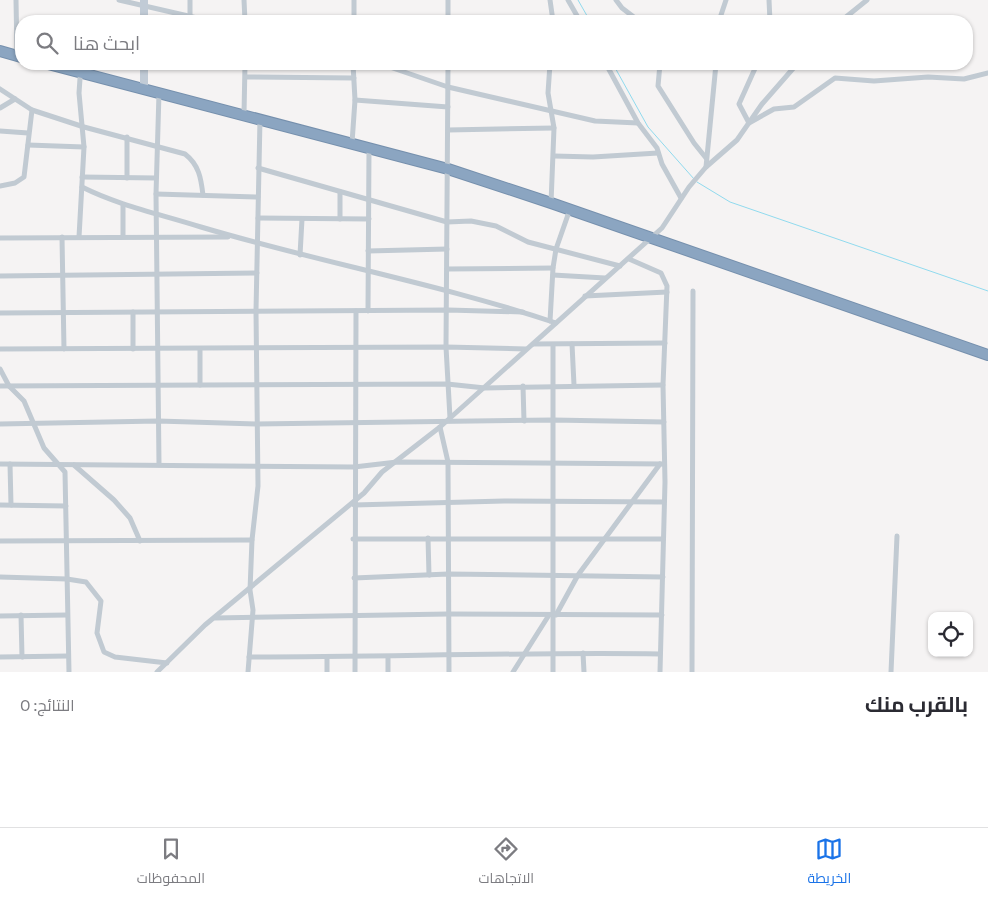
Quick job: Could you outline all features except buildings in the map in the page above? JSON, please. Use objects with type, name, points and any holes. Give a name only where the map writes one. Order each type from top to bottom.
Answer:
[{"type":"highway","points":[[0,51],[15,55]]},
{"type":"highway","points":[[87,70],[144,88],[448,169],[551,202],[988,355]]},
{"type":"street","points":[[16,0],[18,15]]},
{"type":"street","points":[[119,0],[144,3],[183,15]]},
{"type":"street","points":[[190,0],[190,15]]},
{"type":"street","points":[[244,0],[245,15]]},
{"type":"street","points":[[354,0],[354,15]]},
{"type":"street","points":[[448,0],[448,15]]},
{"type":"street","points":[[550,0],[553,15]]},
{"type":"street","points":[[568,0],[577,15]]},
{"type":"street","points":[[616,0],[631,15]]},
{"type":"street","points":[[721,15],[726,0]]},
{"type":"street","points":[[770,0],[770,15]]},
{"type":"street","points":[[848,15],[867,0]]},
{"type":"street","points":[[80,236],[84,147],[84,127],[79,93],[81,70]]},
{"type":"street","points":[[144,70],[144,88]]},
{"type":"street","points":[[244,114],[246,70]]},
{"type":"street","points":[[352,143],[353,70]]},
{"type":"street","points":[[397,70],[448,88],[553,112],[601,122],[638,124]]},
{"type":"street","points":[[448,70],[448,310],[446,347],[450,418]]},
{"type":"street","points":[[550,70],[548,93],[553,112],[554,128],[551,202]]},
{"type":"street","points":[[609,70],[638,124],[648,134],[663,167],[681,198]]},
{"type":"street","points":[[659,70],[658,86],[694,143],[706,158]]},
{"type":"street","points":[[706,167],[715,70]]},
{"type":"street","points":[[749,123],[739,104],[754,70]]},
{"type":"street","points":[[157,672],[214,618],[250,590],[276,565],[354,503],[382,472],[443,425],[533,344],[553,322],[664,226],[681,198],[706,167],[737,140],[774,89],[791,70]]},
{"type":"street","points":[[749,123],[774,109],[794,107],[835,78],[874,81],[928,77],[964,78],[988,73]]},
{"type":"street","points":[[246,77],[354,78]]},
{"type":"street","points":[[0,89],[32,110],[84,127],[178,150],[194,160],[199,170],[203,195]]},
{"type":"street","points":[[159,92],[156,144],[159,464]]},
{"type":"street","points":[[0,108],[16,99]]},
{"type":"street","points":[[354,100],[448,107]]},
{"type":"street","points":[[0,186],[16,183],[24,177],[32,110]]},
{"type":"street","points":[[248,672],[252,617],[250,590],[252,540],[258,496],[256,311],[260,118]]},
{"type":"street","points":[[448,130],[554,128]]},
{"type":"street","points":[[0,131],[28,133]]},
{"type":"street","points":[[127,137],[127,178]]},
{"type":"street","points":[[28,145],[84,147]]},
{"type":"street","points":[[368,311],[369,147]]},
{"type":"street","points":[[554,156],[658,153]]},
{"type":"street","points":[[258,168],[447,222],[472,221],[490,224],[528,242],[620,266]]},
{"type":"street","points":[[82,177],[156,178]]},
{"type":"street","points":[[82,187],[123,205],[156,213],[257,244],[447,290],[553,322]]},
{"type":"street","points":[[340,192],[340,219]]},
{"type":"street","points":[[156,194],[258,197]]},
{"type":"street","points":[[122,236],[123,205]]},
{"type":"street","points":[[553,322],[553,268],[556,249],[570,209]]},
{"type":"street","points":[[258,218],[368,219]]},
{"type":"street","points":[[300,255],[302,218]]},
{"type":"street","points":[[0,238],[80,236],[236,237]]},
{"type":"street","points":[[62,237],[64,349]]},
{"type":"street","points":[[368,251],[447,249]]},
{"type":"street","points":[[629,258],[661,273],[666,281],[667,292],[662,464],[664,539],[660,672]]},
{"type":"street","points":[[447,269],[553,268]]},
{"type":"street","points":[[0,276],[257,273]]},
{"type":"street","points":[[552,275],[605,278]]},
{"type":"street","points":[[692,672],[693,290]]},
{"type":"street","points":[[584,296],[667,292]]},
{"type":"street","points":[[0,313],[448,310],[523,312]]},
{"type":"street","points":[[355,672],[354,467],[356,311]]},
{"type":"street","points":[[133,312],[134,349]]},
{"type":"street","points":[[533,344],[665,342]]},
{"type":"street","points":[[572,344],[574,386]]},
{"type":"street","points":[[553,345],[555,575],[553,672]]},
{"type":"street","points":[[0,349],[355,349],[446,347],[527,349]]},
{"type":"street","points":[[200,349],[200,385]]},
{"type":"street","points":[[0,369],[9,386],[24,401],[44,448],[59,464],[65,474],[69,672]]},
{"type":"street","points":[[0,386],[447,384],[485,388],[664,384]]},
{"type":"street","points":[[523,386],[524,421]]},
{"type":"street","points":[[0,424],[33,425],[158,421],[256,424],[355,423],[443,425],[553,420],[664,422]]},
{"type":"street","points":[[443,425],[448,462],[450,672]]},
{"type":"street","points":[[0,464],[257,464],[354,467],[397,462],[662,464]]},
{"type":"street","points":[[10,464],[11,505]]},
{"type":"street","points":[[71,464],[82,471],[123,510],[135,526],[140,541]]},
{"type":"street","points":[[513,672],[578,575],[662,464]]},
{"type":"street","points":[[354,503],[664,502]]},
{"type":"street","points":[[0,505],[66,506]]},
{"type":"street","points":[[891,672],[897,536]]},
{"type":"street","points":[[428,538],[429,575]]},
{"type":"street","points":[[354,539],[664,539]]},
{"type":"street","points":[[0,541],[252,540]]},
{"type":"street","points":[[354,578],[448,574],[663,577]]},
{"type":"street","points":[[0,577],[67,579],[86,582],[100,599],[96,633],[104,652],[115,657],[167,663]]},
{"type":"street","points":[[0,616],[67,614]]},
{"type":"street","points":[[214,618],[448,614],[662,615]]},
{"type":"street","points":[[21,615],[22,657]]},
{"type":"street","points":[[249,657],[388,658],[552,653],[660,654]]},
{"type":"street","points":[[583,653],[584,672]]},
{"type":"street","points":[[0,657],[68,656]]},
{"type":"street","points":[[327,657],[327,672]]},
{"type":"street","points":[[388,658],[388,672]]},
{"type":"waterway","points":[[578,0],[587,15]]},
{"type":"waterway","points":[[616,70],[648,127],[694,179]]},
{"type":"waterway","points":[[697,182],[730,202],[988,291]]}]
